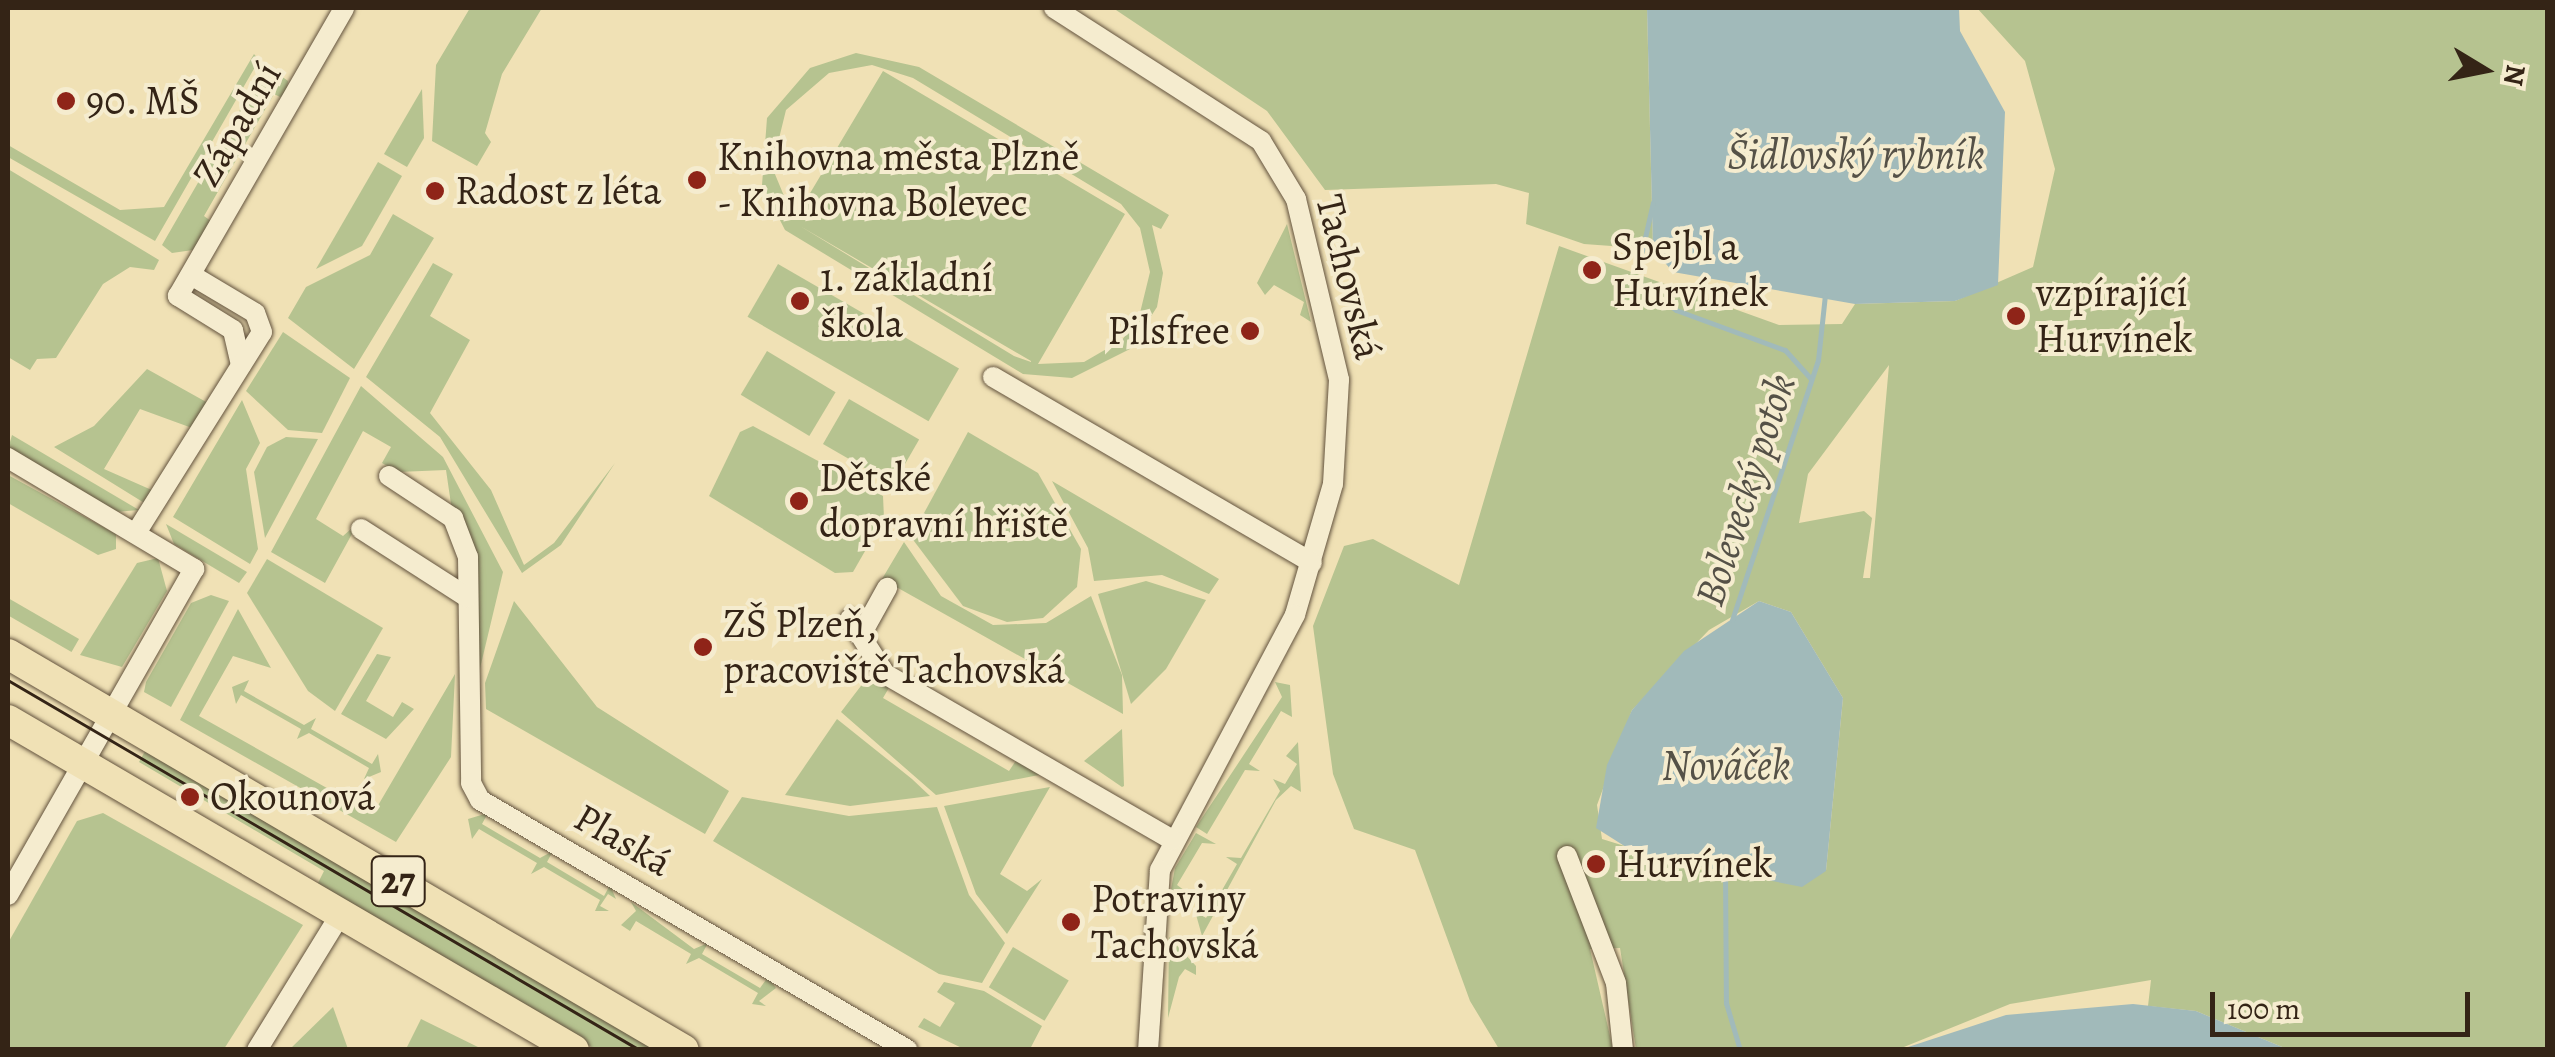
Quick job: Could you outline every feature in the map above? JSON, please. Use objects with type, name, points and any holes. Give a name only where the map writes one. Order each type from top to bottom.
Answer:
[{"type":"main road","name":"27","points":[[8,654],[684,1050]]},
{"type":"main road","name":"27","points":[[8,720],[574,1050]]},
{"type":"street","name":"Západní","points":[[241,365],[233,330],[178,296],[344,8]]},
{"type":"street","name":"Tachovská","points":[[1054,8],[1240,120],[1290,185],[1340,380],[1336,467],[1312,563],[1276,663],[1172,840],[1154,900],[1148,1050]]},
{"type":"street","points":[[136,533],[262,332],[259,316],[191,274]]},
{"type":"street","points":[[992,377],[1312,563]]},
{"type":"street","points":[[8,458],[194,569],[8,896]]},
{"type":"street","name":"Plaská","points":[[389,476],[453,518],[468,557],[470,784],[480,800],[907,1050]]},
{"type":"street","points":[[360,530],[467,596]]},
{"type":"street","points":[[887,588],[855,627],[886,674],[1172,840]]},
{"type":"street","points":[[1568,856],[1616,983],[1623,1050]]},
{"type":"street","points":[[257,1050],[342,912]]},
{"type":"green space","points":[[470,8],[542,8],[502,74],[485,133],[491,142],[477,166],[432,141],[436,65]]},
{"type":"green space","points":[[1113,8],[1647,8],[1653,249],[1584,244],[1526,224],[1529,193],[1496,184],[1325,190],[1267,111]]},
{"type":"green space","points":[[1977,8],[2547,8],[2547,1049],[2287,1049],[2196,1011],[2148,1006],[2151,980],[2010,1004],[1899,1049],[1636,1049],[1620,948],[1590,949],[1613,1049],[1499,1049],[1470,1001],[1415,850],[1354,829],[1333,774],[1313,626],[1344,546],[1373,539],[1459,585],[1559,246],[1779,325],[1842,324],[1855,304],[1955,301],[2033,267],[2055,169],[2025,61]],"holes":[[[1889,365],[1870,578],[1863,578],[1872,518],[1864,511],[1799,523],[1808,474]],[[1759,601],[1791,612],[1843,698],[1826,871],[1725,877],[1602,839],[1597,805],[1632,710],[1709,630]]]},
{"type":"green space","points":[[856,53],[919,67],[1169,215],[1161,229],[1152,225],[1163,273],[1157,307],[1130,349],[1072,378],[1023,374],[785,230],[762,185],[767,118],[810,68]],"holes":[[[872,65],[913,78],[1121,204],[1140,228],[1150,272],[1139,317],[1122,340],[1084,362],[1038,364],[1125,214],[883,71],[794,220],[772,167],[786,110],[829,73]],[[800,226],[1031,361],[1031,362],[1014,356]]]},
{"type":"green space","points":[[254,54],[259,60],[155,241],[8,157],[8,145],[120,210],[164,207]]},
{"type":"green space","points":[[266,65],[288,81],[286,100],[274,94],[204,216],[215,224],[200,249],[172,253],[162,245]]},
{"type":"green space","points":[[422,89],[424,138],[407,167],[384,154]]},
{"type":"green space","points":[[378,162],[402,176],[362,246],[316,269]]},
{"type":"green space","points":[[8,169],[159,260],[154,270],[130,267],[103,284],[56,358],[37,359],[30,370],[8,357]]},
{"type":"green space","points":[[393,214],[434,238],[354,369],[288,318],[306,287],[370,255]]},
{"type":"green space","points":[[1287,224],[1311,322],[1300,315],[1304,302],[1274,285],[1265,295],[1257,283]]},
{"type":"green space","points":[[433,263],[453,274],[430,316],[470,340],[430,413],[491,490],[524,565],[554,543],[615,463],[561,545],[522,573],[440,437],[366,377]]},
{"type":"green space","points":[[778,264],[959,369],[928,421],[748,317]]},
{"type":"green space","points":[[283,332],[350,378],[322,433],[288,430],[246,391]]},
{"type":"green space","points":[[767,351],[836,392],[809,436],[741,395]]},
{"type":"green space","points":[[147,369],[208,403],[192,428],[140,409],[104,469],[154,491],[146,504],[54,447],[94,426]]},
{"type":"green space","points":[[361,386],[443,457],[503,572],[477,681],[446,470],[398,472],[382,463],[391,447],[363,431],[316,519],[343,536],[358,523],[325,583],[271,552]]},
{"type":"green space","points":[[849,399],[919,440],[893,485],[823,444]]},
{"type":"green space","points":[[242,400],[260,443],[246,469],[258,549],[250,564],[173,517]]},
{"type":"green space","name":"Dětské dopravní hřiště","points":[[753,426],[883,496],[884,518],[853,572],[835,573],[709,496],[740,432]]},
{"type":"green space","points":[[968,432],[1038,473],[1081,549],[1077,587],[1043,618],[1007,622],[963,606],[911,537]]},
{"type":"green space","points":[[12,435],[139,510],[115,512],[8,449]]},
{"type":"green space","points":[[286,437],[318,439],[265,538],[254,472],[267,447]]},
{"type":"green space","points":[[8,475],[116,534],[116,549],[98,555],[8,503]]},
{"type":"green space","points":[[1052,481],[1219,579],[1209,594],[1162,575],[1094,581],[1088,548]]},
{"type":"green space","points":[[166,524],[247,572],[239,583],[174,544]]},
{"type":"green space","points":[[904,542],[941,596],[993,625],[1046,623],[1091,596],[1122,675],[1123,714],[882,579]]},
{"type":"green space","points":[[158,558],[167,591],[122,667],[80,655],[137,563]]},
{"type":"green space","points":[[267,559],[383,628],[335,711],[308,691],[247,593]]},
{"type":"green space","points":[[1146,581],[1206,600],[1166,669],[1131,704],[1098,594]]},
{"type":"green space","points":[[211,595],[229,601],[171,707],[144,692],[146,682],[191,603]]},
{"type":"green space","points":[[8,598],[79,639],[72,652],[8,615]]},
{"type":"green space","points":[[514,601],[597,707],[729,791],[705,834],[486,709],[485,683]]},
{"type":"green space","points":[[238,609],[271,668],[233,656],[199,716],[373,814],[455,674],[451,757],[396,842],[180,720]]},
{"type":"green space","points":[[377,654],[391,657],[366,701],[393,717],[402,702],[414,709],[386,739],[341,714]]},
{"type":"green space","points":[[870,674],[890,686],[883,698],[1009,771],[1017,759],[1044,774],[936,795],[841,712]]},
{"type":"green space","points":[[249,680],[244,691],[304,725],[316,718],[311,729],[372,764],[378,754],[381,772],[364,779],[369,768],[309,733],[297,739],[301,729],[241,695],[236,704],[232,687]]},
{"type":"green space","points":[[1275,682],[1290,685],[1292,717],[1281,711],[1249,764],[1260,771],[1245,770],[1207,834],[1196,827],[1282,697]]},
{"type":"green space","points":[[837,719],[930,796],[850,806],[785,795]]},
{"type":"green space","points":[[1122,729],[1124,786],[1122,787],[1084,761]]},
{"type":"green space","points":[[1298,742],[1301,792],[1291,786],[1276,800],[1202,936],[1195,911],[1206,918],[1237,864],[1226,857],[1241,858],[1280,791],[1273,779],[1285,784],[1297,764],[1286,756]]},
{"type":"green space","points":[[148,746],[662,1049],[595,1049],[316,887],[324,871],[139,762]]},
{"type":"green space","points":[[1050,787],[1000,874],[1027,891],[1042,879],[1007,934],[976,894],[944,806]]},
{"type":"green space","points":[[742,797],[849,816],[937,807],[969,895],[1005,943],[982,983],[939,974],[713,841]]},
{"type":"green space","points":[[103,813],[303,925],[224,1049],[8,1049],[8,943],[77,821]]},
{"type":"green space","points":[[488,813],[482,824],[540,858],[553,851],[547,862],[604,896],[610,885],[616,899],[608,894],[600,906],[609,911],[595,911],[600,900],[544,867],[531,874],[537,863],[479,829],[472,839],[468,819]]},
{"type":"green space","points":[[1196,833],[1216,844],[1202,843],[1177,885],[1188,893],[1166,916],[1175,868]]},
{"type":"green space","points":[[631,902],[694,949],[708,943],[702,954],[760,988],[768,977],[776,988],[759,1001],[766,1006],[752,1004],[758,993],[699,958],[686,964],[691,954],[636,921],[630,931],[621,925],[636,911]]},
{"type":"green space","points":[[1169,937],[1196,966],[1196,975],[1185,969],[1179,977],[1168,1018]]},
{"type":"green space","points":[[1013,947],[1069,980],[1045,1021],[989,987]]},
{"type":"green space","points":[[944,982],[984,991],[1042,1026],[1030,1049],[964,1049],[918,1027],[924,1018],[940,1027],[955,1003],[937,992]]},
{"type":"green space","points":[[333,1007],[348,1049],[290,1049]]},
{"type":"green space","points":[[421,1019],[482,1049],[406,1049]]},
{"type":"water","name":"Šidlovský rybník","points":[[1647,8],[1959,8],[1960,31],[2005,112],[1998,285],[1955,301],[1855,304],[1673,272],[1653,249]]},
{"type":"water","name":"Nováček","points":[[1759,601],[1791,612],[1843,698],[1826,871],[1802,887],[1637,854],[1596,828],[1607,765],[1632,710],[1684,651]]},
{"type":"water","points":[[2133,1004],[2196,1011],[2287,1049],[1902,1049],[2006,1015]]},
{"type":"waterway","points":[[1641,255],[1653,202]]},
{"type":"waterway","points":[[1636,281],[1676,310],[1785,350],[1810,378]]},
{"type":"waterway","name":"Bolevecký potok","points":[[1732,620],[1818,360],[1825,295]]},
{"type":"waterway","name":"Bolevecký potok","points":[[1725,870],[1726,1003],[1740,1050]]},
{"type":"tram line","points":[[8,680],[640,1050]]},
{"type":"place","name":"90. MŠ","points":[[66,101]]},
{"type":"place","name":"Knihovna města Plzně - Knihovna Bolevec","points":[[697,180]]},
{"type":"place","name":"Radost z léta","points":[[435,191]]},
{"type":"place","name":"Spejbl a Hurvínek","points":[[1592,270]]},
{"type":"place","name":"1. základní škola","points":[[800,301]]},
{"type":"place","name":"vzpírající Hurvínek","points":[[2016,316]]},
{"type":"place","name":"Pilsfree","points":[[1250,331]]},
{"type":"place","name":"Dětské dopravní hřiště","points":[[799,501]]},
{"type":"place","name":"ZŠ Plzeň, pracoviště Tachovská","points":[[703,647]]},
{"type":"place","name":"Okounová","points":[[190,797]]},
{"type":"place","name":"Hurvínek","points":[[1596,864]]},
{"type":"place","name":"Potraviny Tachovská","points":[[1071,922]]}]
